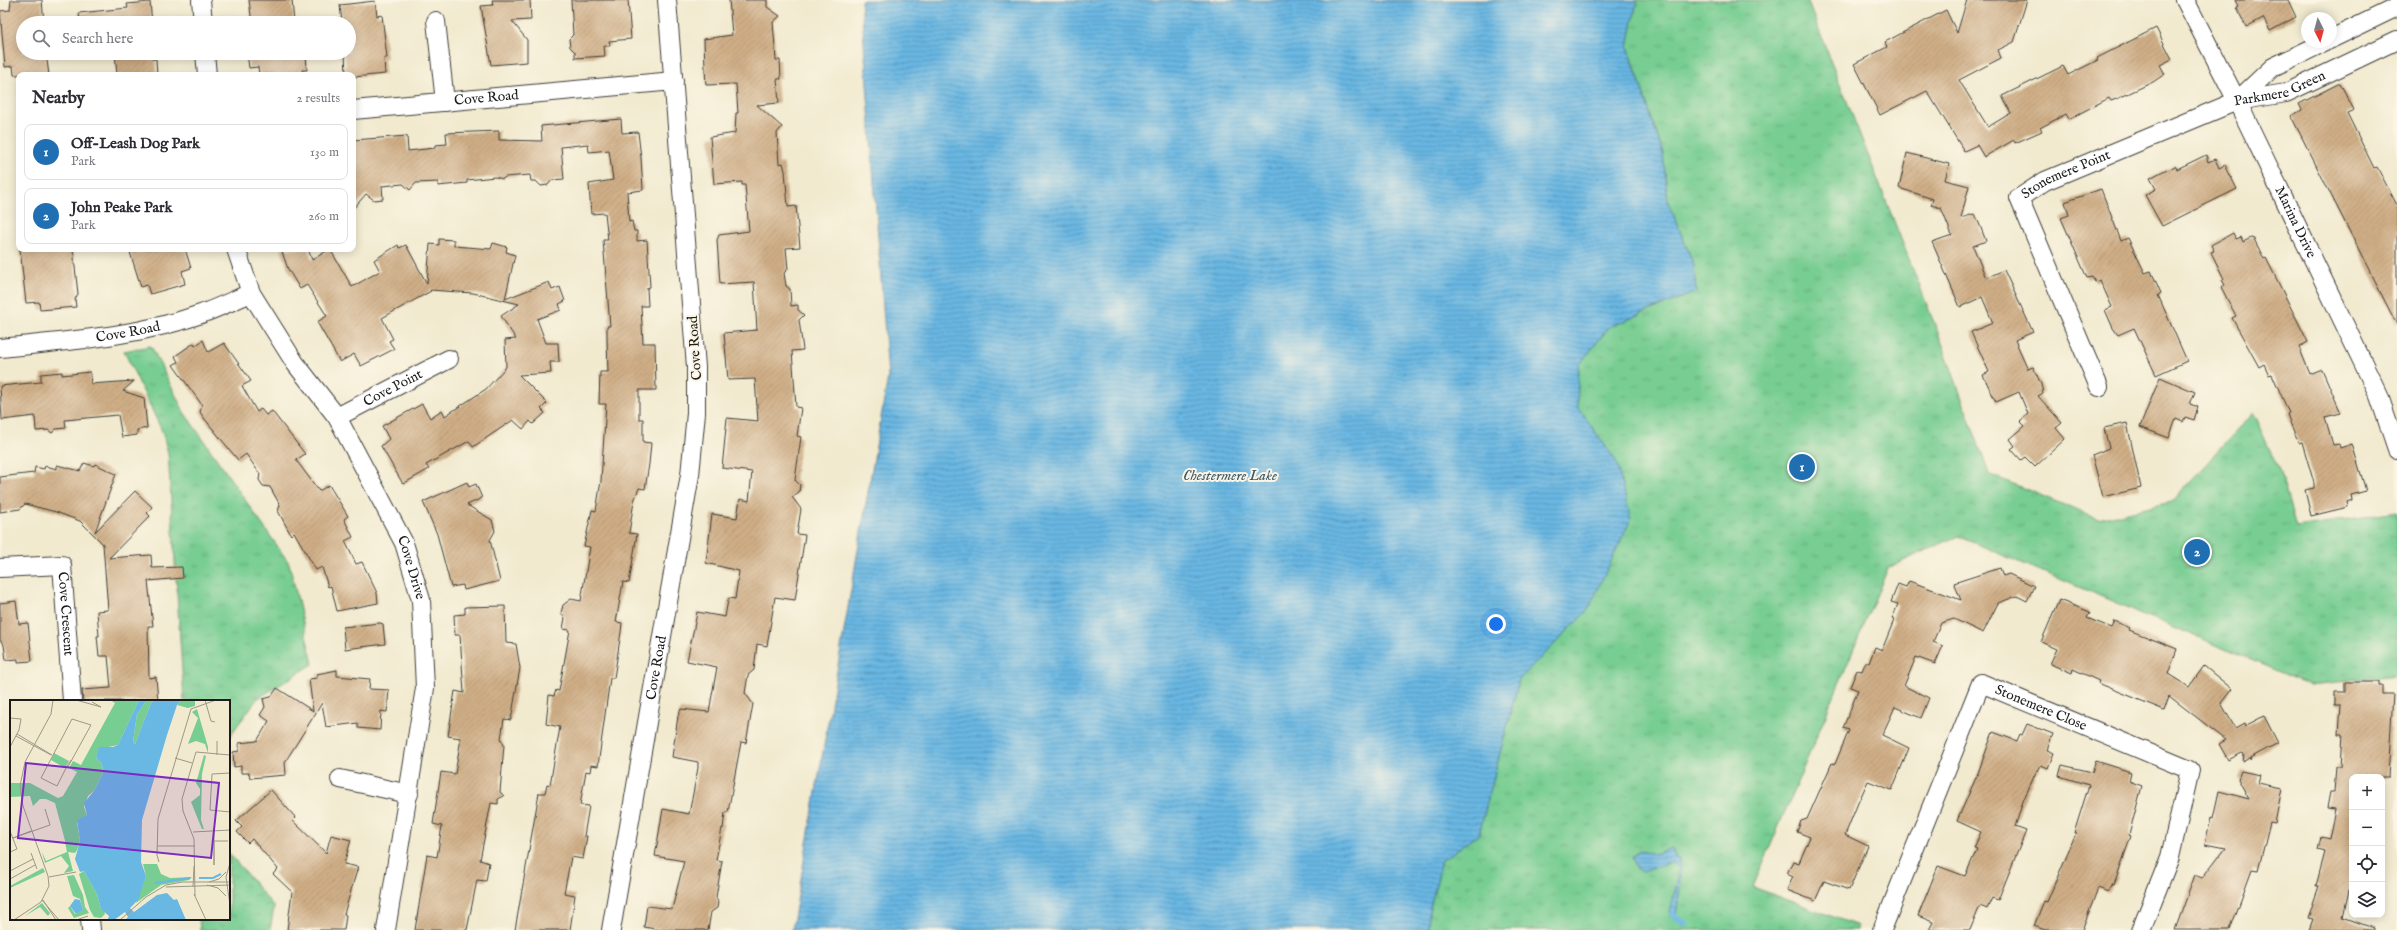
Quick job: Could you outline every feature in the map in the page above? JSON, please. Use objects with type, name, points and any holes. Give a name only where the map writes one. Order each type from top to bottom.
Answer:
[{"type":"street","points":[[201,0],[202,16]]},
{"type":"street","points":[[668,0],[674,81]]},
{"type":"street","name":"Marina Drive","points":[[2185,0],[2237,101],[2379,396],[2397,449]]},
{"type":"street","points":[[2337,36],[2397,7]]},
{"type":"street","points":[[436,21],[445,102]]},
{"type":"street","name":"Parkmere Green","points":[[2237,101],[2286,93],[2397,40]]},
{"type":"street","name":"Parkmere Green","points":[[2237,101],[2273,68],[2313,48]]},
{"type":"street","points":[[206,60],[207,72]]},
{"type":"street","name":"Cove Road","points":[[356,110],[674,81],[698,388],[690,475],[611,930]]},
{"type":"street","name":"Stonemere Point","points":[[2099,387],[2019,198],[2045,181],[2237,101]]},
{"type":"street","name":"Cove Drive","points":[[237,252],[251,293],[295,362],[337,417],[404,543],[421,600],[425,688],[386,930]]},
{"type":"street","name":"Cove Road","points":[[0,348],[88,338],[156,326],[200,314],[251,293]]},
{"type":"street","points":[[0,341],[0,348]]},
{"type":"street","name":"Cove Point","points":[[337,417],[449,359]]},
{"type":"street","name":"Cove Crescent","points":[[0,568],[62,565],[72,700]]},
{"type":"street","name":"Stonemere Close","points":[[1880,929],[1981,683],[2190,770],[2170,857],[2141,930]]},
{"type":"street","points":[[340,779],[409,794]]},
{"type":"street","points":[[90,920],[91,930]]},
{"type":"green space","points":[[1637,0],[1807,0],[1942,343],[1989,474],[2098,519],[2171,502],[2253,413],[2280,472],[2296,527],[2397,512],[2397,676],[2310,685],[1958,536],[1888,568],[1753,887],[1858,926],[1856,930],[1428,930],[1429,912],[1442,860],[1479,834],[1519,680],[1588,610],[1616,461],[1577,406],[1579,365],[1609,327],[1696,292],[1694,265],[1668,202],[1663,153],[1628,46]]},
{"type":"green space","points":[[151,346],[184,412],[289,563],[313,664],[257,699],[230,736],[230,700],[184,700],[168,453],[162,431],[124,351]]},
{"type":"green space","points":[[230,854],[274,907],[270,930],[200,930],[199,920],[230,920]]},
{"type":"water","name":"Chestermere Lake","points":[[861,0],[1637,0],[1628,47],[1663,153],[1668,202],[1694,265],[1696,292],[1609,327],[1579,365],[1577,406],[1616,461],[1631,519],[1588,610],[1519,680],[1479,834],[1442,860],[1429,912],[1428,930],[792,930],[888,377]]},
{"type":"water","points":[[1672,849],[1675,857],[1679,858],[1680,865],[1680,886],[1676,914],[1670,913],[1678,877],[1676,866],[1671,862],[1643,872],[1636,868],[1632,857],[1640,851],[1654,854]]},
{"type":"building","points":[[11,0],[42,0],[43,16],[16,16],[16,60],[47,60],[49,72],[16,72],[16,75],[14,75],[13,66],[5,67],[0,11],[10,10]]},
{"type":"building","points":[[249,0],[292,0],[293,16],[251,16]]},
{"type":"building","points":[[492,0],[530,0],[531,20],[512,21],[527,40],[527,62],[491,65],[481,6],[493,5]]},
{"type":"building","points":[[571,0],[628,0],[631,39],[609,41],[610,46],[604,46],[605,56],[575,58],[575,52],[570,47],[569,39],[573,35]]},
{"type":"building","points":[[729,0],[767,0],[767,7],[780,16],[773,22],[776,60],[780,60],[781,79],[777,79],[779,103],[757,105],[782,127],[777,133],[779,164],[783,163],[785,171],[788,207],[796,206],[800,247],[786,248],[788,269],[784,273],[786,286],[790,289],[791,306],[798,305],[798,310],[804,315],[799,320],[803,350],[792,351],[796,407],[801,408],[797,436],[801,437],[795,480],[800,485],[799,492],[792,497],[801,509],[797,534],[805,535],[795,600],[775,597],[767,646],[757,644],[754,670],[748,675],[745,693],[753,704],[746,743],[741,742],[728,812],[725,812],[716,860],[722,861],[716,897],[718,902],[717,908],[711,912],[708,930],[661,930],[644,927],[647,906],[672,909],[684,861],[655,856],[663,809],[689,814],[698,768],[698,762],[672,757],[678,716],[681,709],[709,712],[717,667],[687,661],[697,612],[725,617],[729,598],[735,599],[739,571],[706,563],[712,514],[737,518],[740,499],[749,501],[752,472],[722,468],[727,418],[758,421],[755,379],[728,380],[724,333],[757,330],[754,282],[720,284],[717,240],[719,235],[749,231],[745,185],[742,185],[742,182],[714,184],[710,137],[735,133],[736,113],[738,113],[736,84],[706,85],[704,39],[732,35]]},
{"type":"building","points":[[1967,0],[2027,0],[2014,42],[1998,50],[2001,58],[1959,80],[1988,127],[2011,113],[2002,96],[2063,66],[2068,75],[2098,60],[2097,58],[2156,28],[2172,59],[2160,65],[2165,74],[2153,82],[2111,101],[2109,98],[2069,119],[2066,114],[2040,128],[2042,131],[2015,143],[2014,140],[1984,157],[1977,145],[1964,151],[1927,91],[1880,115],[1854,64],[1887,47],[1885,42],[1946,10],[1957,33]]},
{"type":"building","points":[[2236,0],[2288,0],[2296,17],[2270,31],[2263,18],[2246,27],[2237,8],[2239,7]]},
{"type":"building","points":[[375,1],[377,16],[382,15],[387,58],[384,58],[385,74],[356,77],[356,72],[346,72],[345,60],[356,60],[356,16],[341,16],[340,5]]},
{"type":"building","points":[[150,2],[151,16],[79,16],[79,13],[128,8],[127,4]]},
{"type":"building","points":[[116,60],[156,60],[157,72],[117,72]]},
{"type":"building","points":[[248,60],[306,60],[307,70],[302,70],[302,72],[259,72],[258,67],[249,68]]},
{"type":"building","points":[[2340,83],[2354,110],[2347,113],[2374,168],[2377,167],[2397,205],[2397,325],[2291,116],[2302,110],[2299,104]]},
{"type":"building","points":[[621,119],[622,133],[638,132],[643,190],[627,192],[629,222],[632,221],[634,231],[637,231],[637,241],[647,240],[650,287],[647,288],[648,306],[641,306],[643,343],[655,343],[656,390],[639,390],[639,419],[643,419],[643,442],[651,443],[649,464],[645,489],[639,488],[634,501],[629,533],[637,534],[629,583],[623,582],[616,622],[622,623],[621,632],[614,678],[610,678],[598,766],[591,765],[590,772],[586,771],[580,805],[589,806],[584,836],[587,836],[583,859],[571,857],[564,893],[575,895],[570,930],[515,930],[539,793],[545,793],[547,784],[550,785],[560,727],[546,724],[549,695],[554,696],[556,690],[559,691],[570,630],[563,629],[565,618],[561,613],[563,605],[571,599],[581,601],[590,547],[584,546],[592,510],[596,511],[601,481],[606,404],[599,404],[600,372],[608,372],[607,326],[610,326],[603,240],[608,240],[605,213],[591,214],[589,184],[613,180],[609,150],[589,152],[588,144],[561,147],[564,179],[552,180],[548,185],[541,186],[536,181],[531,181],[530,175],[505,177],[503,179],[495,177],[467,180],[467,183],[438,186],[438,182],[416,183],[410,190],[403,184],[382,186],[383,199],[374,200],[366,194],[356,206],[356,140],[407,136],[408,151],[435,148],[435,145],[447,144],[446,133],[499,131],[499,140],[542,141],[541,126]]},
{"type":"building","points":[[1907,153],[1949,164],[1945,180],[1969,186],[1961,218],[1974,214],[1979,223],[1986,241],[1973,246],[1986,278],[2004,270],[2033,332],[2015,340],[2028,369],[2033,367],[2041,384],[2043,393],[2038,396],[2062,423],[2056,428],[2065,439],[2035,467],[2025,457],[2021,460],[2011,449],[2015,446],[2010,439],[2025,426],[2020,421],[2028,414],[2019,392],[1996,402],[1983,375],[1989,372],[1971,332],[1993,323],[1982,297],[1960,307],[1932,242],[1952,235],[1941,208],[1931,205],[1933,199],[1899,188]]},
{"type":"building","points":[[2206,155],[2208,162],[2215,159],[2219,168],[2225,165],[2237,189],[2162,226],[2145,195],[2156,189],[2150,178],[2175,166],[2177,169]]},
{"type":"building","points":[[2101,189],[2121,241],[2128,238],[2145,273],[2151,271],[2161,293],[2158,295],[2187,361],[2156,375],[2134,328],[2118,335],[2113,328],[2105,310],[2112,307],[2100,280],[2095,282],[2092,277],[2087,278],[2061,218],[2069,215],[2065,202]]},
{"type":"building","points":[[2233,233],[2236,239],[2241,237],[2243,242],[2251,238],[2254,239],[2264,259],[2266,258],[2308,342],[2299,347],[2310,374],[2322,369],[2341,413],[2325,417],[2333,445],[2339,444],[2340,448],[2352,444],[2366,491],[2351,495],[2352,500],[2347,502],[2348,507],[2311,516],[2305,490],[2314,488],[2314,483],[2302,442],[2299,443],[2291,425],[2287,414],[2289,413],[2272,374],[2269,375],[2264,364],[2259,367],[2232,318],[2236,316],[2221,287],[2225,285],[2222,280],[2224,279],[2211,252],[2214,251],[2211,245]]},
{"type":"building","points":[[439,239],[454,240],[454,246],[491,249],[493,243],[507,247],[506,252],[515,255],[505,299],[549,282],[552,290],[560,287],[565,301],[559,304],[561,310],[537,319],[546,343],[558,343],[559,362],[550,362],[551,373],[519,375],[547,403],[541,409],[545,413],[533,424],[530,421],[523,429],[513,420],[473,447],[469,441],[426,465],[429,469],[403,484],[381,446],[389,439],[382,426],[422,404],[430,418],[442,410],[445,416],[486,389],[506,367],[505,340],[516,339],[501,316],[519,304],[473,293],[430,290],[431,291],[382,318],[393,339],[389,341],[394,349],[361,366],[354,354],[340,362],[317,322],[327,316],[307,285],[300,289],[288,269],[282,252],[309,252],[312,260],[325,252],[332,252],[352,287],[380,271],[374,260],[398,245],[399,248],[406,245],[427,284],[430,244],[439,245]]},
{"type":"building","points":[[20,252],[73,252],[78,294],[75,299],[76,307],[40,310],[39,302],[26,303]]},
{"type":"building","points":[[130,252],[186,252],[191,268],[182,271],[185,284],[150,294],[147,285],[141,287]]},
{"type":"building","points":[[203,340],[208,352],[224,343],[251,381],[242,386],[257,412],[261,409],[266,415],[272,411],[305,454],[296,460],[319,491],[329,485],[348,516],[344,519],[353,537],[345,541],[356,564],[362,562],[377,593],[378,603],[337,611],[331,586],[328,587],[322,567],[316,570],[294,532],[291,535],[278,511],[280,505],[270,487],[263,486],[259,480],[260,474],[246,454],[238,460],[200,412],[202,405],[173,365],[178,362],[175,356],[194,343],[195,346]]},
{"type":"building","points":[[62,372],[62,375],[90,372],[91,384],[134,381],[123,391],[144,398],[147,428],[137,430],[137,435],[122,437],[118,415],[65,420],[66,428],[56,429],[52,433],[48,430],[36,431],[35,416],[2,420],[0,386],[41,382],[41,374]]},
{"type":"building","points":[[2160,377],[2195,392],[2190,404],[2198,407],[2194,420],[2185,417],[2183,422],[2176,419],[2169,438],[2140,427]]},
{"type":"building","points":[[2127,423],[2141,488],[2103,497],[2092,455],[2109,448],[2104,428]]},
{"type":"building","points":[[84,463],[94,466],[95,464],[116,474],[95,532],[135,491],[152,507],[147,513],[150,516],[109,558],[151,555],[152,568],[182,567],[183,578],[148,581],[153,626],[148,626],[149,678],[156,677],[158,700],[83,700],[82,690],[111,688],[108,656],[99,656],[97,636],[99,636],[97,611],[108,610],[103,544],[80,521],[56,512],[25,504],[20,509],[0,512],[0,477],[34,473],[35,467],[44,469],[45,466],[57,469],[57,465],[80,471]]},
{"type":"building","points":[[467,482],[469,487],[476,484],[482,498],[467,505],[492,520],[495,531],[490,540],[500,581],[464,590],[463,585],[451,587],[437,534],[423,502]]},
{"type":"building","points":[[2000,568],[2003,576],[2009,574],[2034,586],[2027,601],[2017,596],[1998,603],[1983,633],[1954,619],[1941,623],[1933,642],[1943,646],[1935,664],[1916,657],[1904,686],[1929,698],[1921,718],[1895,707],[1882,735],[1909,748],[1892,790],[1868,781],[1858,803],[1845,835],[1868,846],[1849,890],[1824,881],[1815,901],[1787,890],[1793,877],[1787,874],[1793,861],[1799,863],[1810,837],[1797,832],[1801,821],[1807,819],[1832,763],[1835,764],[1849,730],[1843,728],[1858,690],[1850,687],[1857,670],[1862,671],[1866,661],[1869,663],[1875,647],[1882,650],[1894,620],[1892,619],[1898,604],[1891,602],[1898,584],[1906,587],[1909,581],[1961,600],[1954,583]]},
{"type":"building","points":[[2059,600],[2090,612],[2087,618],[2112,628],[2115,621],[2130,628],[2129,630],[2177,649],[2168,674],[2189,687],[2204,666],[2232,689],[2221,703],[2235,728],[2244,723],[2245,726],[2264,716],[2278,743],[2250,758],[2251,760],[2249,758],[2243,762],[2244,754],[2242,753],[2228,760],[2219,744],[2226,740],[2169,696],[2164,710],[2098,683],[2099,681],[2073,669],[2072,673],[2050,664],[2057,649],[2041,642]]},
{"type":"building","points":[[16,601],[19,624],[28,623],[32,661],[18,662],[18,659],[6,660],[4,645],[0,640],[0,603]]},
{"type":"building","points":[[505,606],[506,643],[516,644],[520,668],[511,720],[504,719],[501,739],[504,745],[500,792],[504,796],[498,799],[498,804],[491,803],[480,860],[489,863],[486,881],[477,880],[467,930],[415,930],[427,855],[437,857],[442,826],[433,824],[441,772],[455,774],[460,744],[460,738],[448,736],[455,691],[464,693],[460,635],[455,635],[454,615],[465,614],[465,607]]},
{"type":"building","points":[[380,623],[383,624],[385,644],[345,649],[343,627]]},
{"type":"building","points":[[337,670],[337,676],[370,679],[369,689],[389,690],[387,712],[381,711],[380,730],[358,728],[358,723],[326,727],[322,703],[285,762],[286,775],[250,778],[249,773],[241,773],[241,766],[234,767],[233,752],[239,751],[239,743],[257,741],[269,721],[260,715],[265,707],[263,699],[271,697],[277,688],[313,711],[309,679],[317,678],[317,674]]},
{"type":"building","points":[[2345,682],[2379,682],[2379,686],[2382,686],[2382,694],[2393,694],[2388,777],[2385,777],[2385,774],[2349,774],[2349,890],[2343,917],[2373,928],[2373,930],[2309,930],[2313,919],[2308,918],[2319,886],[2316,886],[2325,852],[2318,850],[2321,837],[2329,839],[2335,809],[2327,808],[2330,792],[2334,792],[2336,766],[2341,766],[2343,734],[2339,734],[2341,705],[2335,705],[2335,692],[2345,692]]},
{"type":"building","points":[[2027,724],[2053,734],[2047,750],[2054,753],[2048,768],[2041,765],[2038,771],[2037,770],[2023,801],[2015,827],[2026,831],[1998,900],[1992,898],[1987,909],[1980,906],[1970,930],[1929,930],[1933,922],[1918,916],[1938,866],[1965,876],[1977,849],[1974,848],[1981,832],[1957,821],[1978,773],[1993,732],[2017,741],[2020,734],[2022,735]]},
{"type":"building","points":[[2096,761],[2131,772],[2129,781],[2142,786],[2129,835],[2131,836],[2114,885],[2112,884],[2108,892],[2098,888],[2082,930],[2045,930],[2034,926],[2044,901],[2047,902],[2076,833],[2074,833],[2089,785],[2059,776],[2062,765],[2092,772]]},
{"type":"building","points":[[2241,771],[2260,775],[2258,783],[2282,788],[2275,823],[2270,822],[2258,871],[2252,870],[2230,930],[2175,930],[2195,875],[2202,878],[2225,848],[2205,844],[2219,791],[2249,799],[2238,779]]},
{"type":"building","points":[[271,790],[296,818],[293,821],[326,853],[331,835],[351,840],[344,864],[358,867],[344,914],[346,915],[344,930],[287,930],[292,892],[273,874],[278,869],[252,839],[248,843],[237,832],[242,827],[236,821]]},
{"type":"waterway","points":[[1673,914],[1686,924]]},
{"type":"place","name":"Off-Leash Dog Park","points":[[1802,467]]},
{"type":"place","name":"John Peake Park","points":[[2197,552]]}]
